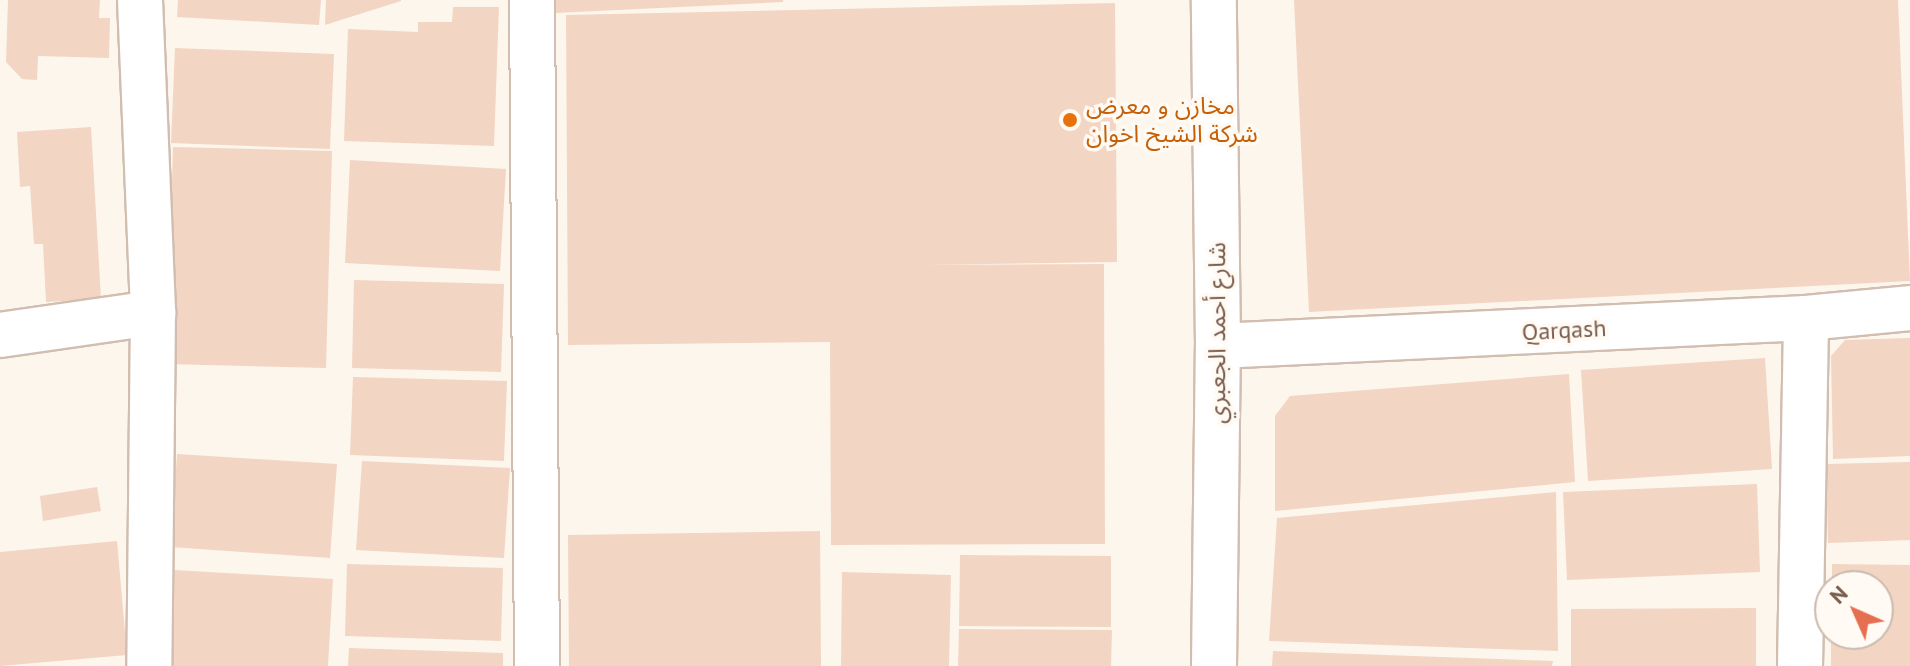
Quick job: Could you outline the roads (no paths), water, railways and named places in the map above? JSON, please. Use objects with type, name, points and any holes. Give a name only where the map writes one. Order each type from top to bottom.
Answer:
[{"type":"street","points":[[140,0],[153,313],[149,666]]},
{"type":"street","points":[[532,0],[537,666]]},
{"type":"street","name":"شارع أحمد الجعبري","points":[[1214,0],[1218,346],[1214,666]]},
{"type":"street","name":"Qarqash","points":[[1218,346],[1806,318],[1910,308]]},
{"type":"street","points":[[0,335],[153,313]]},
{"type":"street","points":[[1800,666],[1806,318]]},
{"type":"place","name":"مخازن و معرض شركة الشيخ اخوان","points":[[1070,120]]}]
